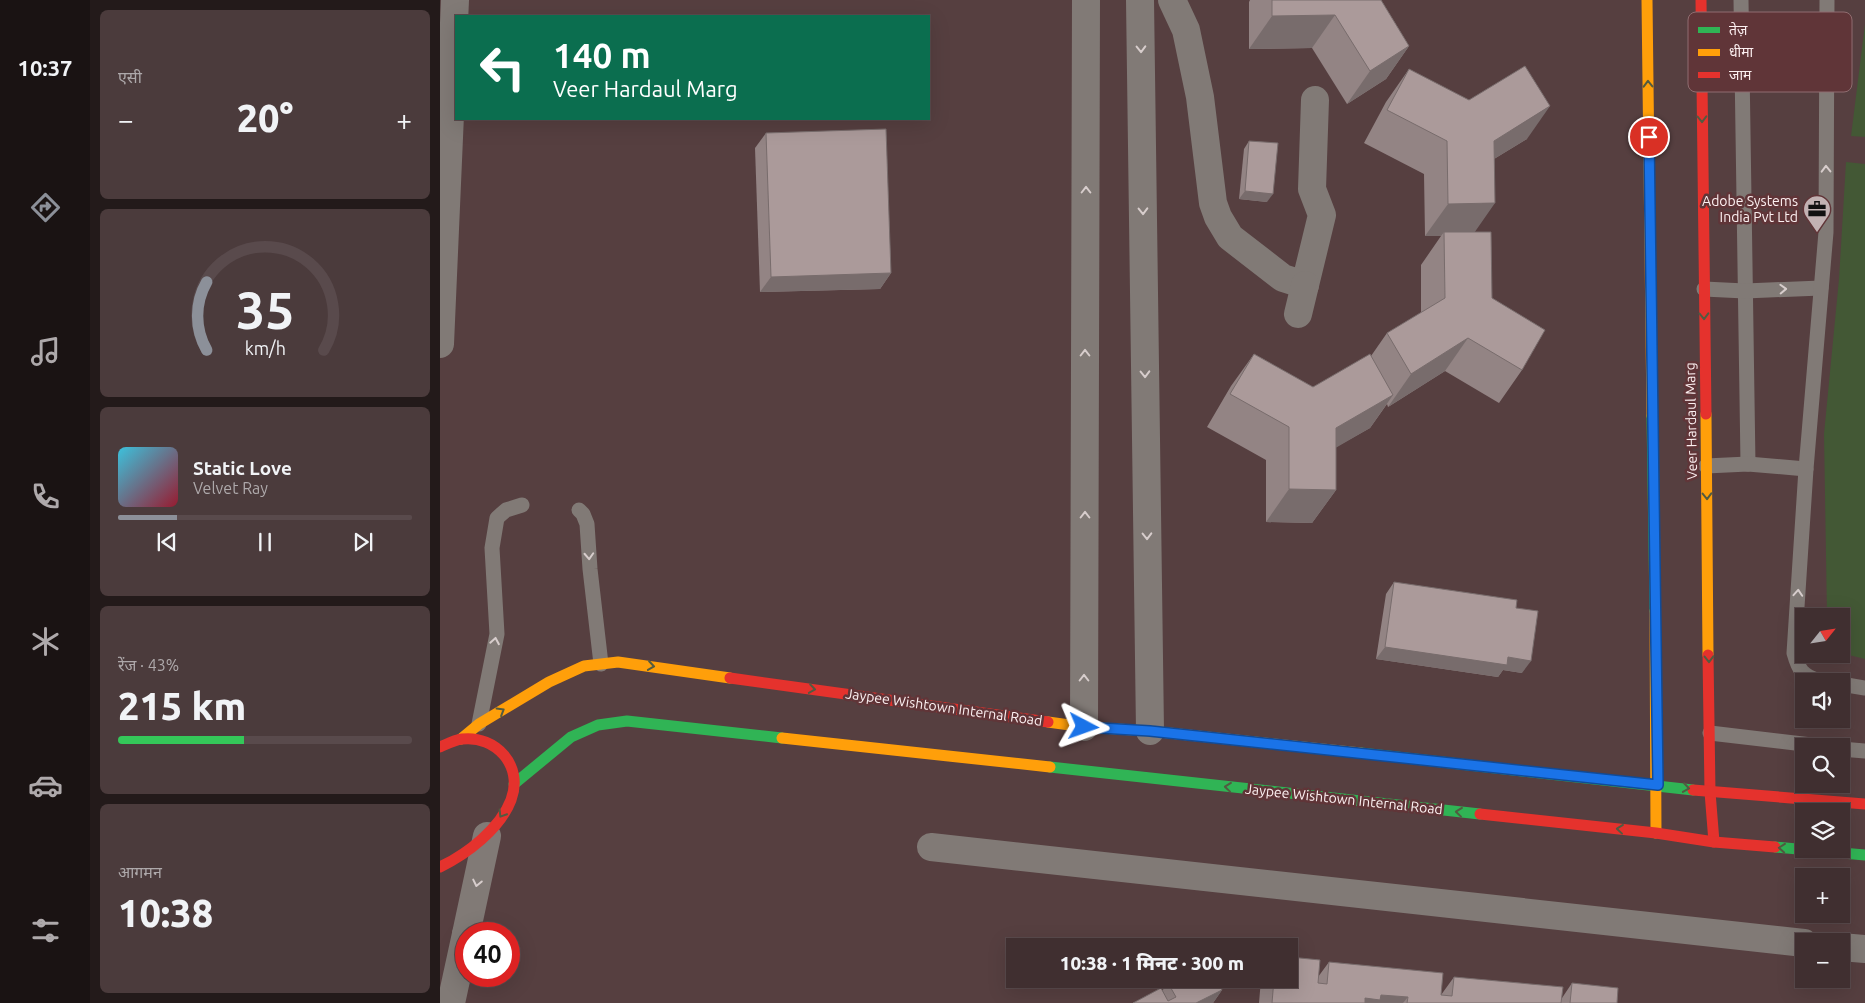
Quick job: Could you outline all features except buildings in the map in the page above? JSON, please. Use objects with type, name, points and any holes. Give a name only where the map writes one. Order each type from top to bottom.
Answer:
[{"type":"street","points":[[440,344],[455,0]]},
{"type":"street","points":[[1084,727],[1086,0]]},
{"type":"street","points":[[1140,0],[1150,731]]},
{"type":"street","points":[[1172,0],[1186,30],[1200,97],[1213,203],[1218,217],[1230,237],[1253,256],[1282,278],[1305,284]]},
{"type":"street","points":[[1647,0],[1658,785],[1656,833]]},
{"type":"street","name":"Veer Hardaul Marg","points":[[1702,92],[1710,792],[1714,842]]},
{"type":"street","points":[[1298,314],[1322,215],[1312,189],[1315,100]]},
{"type":"street","name":"Jaypee Wishtown Internal Road","points":[[440,747],[461,739],[479,724],[549,682],[584,666],[618,662],[1084,727],[1150,731],[1710,792],[1865,804]]},
{"type":"street","name":"Jaypee Wishtown Internal Road","points":[[514,784],[571,737],[598,724],[627,721],[1656,833],[1714,842],[1865,855]]},
{"type":"street","name":"Jaypee Wishtown Internal Road","points":[[461,739],[488,741],[504,752],[514,770],[514,784]]},
{"type":"street","points":[[440,867],[455,861],[487,836],[511,800],[514,784]]},
{"type":"street","points":[[469,922],[487,836]]},
{"type":"street","points":[[931,847],[1795,941]]},
{"type":"street","points":[[1850,948],[1865,949]]},
{"type":"street","points":[[451,1003],[455,985]]},
{"type":"lane","points":[[1742,92],[1748,464]]},
{"type":"lane","points":[[1803,673],[1799,670],[1794,654],[1806,468],[1827,202],[1827,92]]},
{"type":"lane","points":[[1704,289],[1745,291],[1821,288]]},
{"type":"lane","points":[[1706,466],[1748,464],[1806,468]]},
{"type":"lane","points":[[479,724],[497,634],[492,548],[497,518],[506,510],[522,504]]},
{"type":"lane","points":[[579,510],[584,514],[588,524],[590,569],[601,664]]},
{"type":"lane","points":[[1850,686],[1865,688]]},
{"type":"lane","points":[[1710,733],[1795,743]]},
{"type":"lane","points":[[1850,750],[1865,752]]},
{"type":"green space","points":[[1865,24],[1865,137],[1851,136]]},
{"type":"green space","points":[[1846,162],[1865,164],[1865,659],[1850,655],[1850,608],[1827,608],[1824,434],[1839,279]]},
{"type":"traffic: fast","points":[[1652,416],[1655,611]]},
{"type":"traffic: fast","points":[[514,784],[571,737],[598,725],[627,721],[782,738]]},
{"type":"traffic: fast","points":[[1361,753],[1693,790]]},
{"type":"traffic: fast","points":[[1050,767],[1480,814]]},
{"type":"traffic: fast","points":[[1775,847],[1865,855]]},
{"type":"traffic: slow","points":[[1647,0],[1652,416]]},
{"type":"traffic: slow","points":[[1706,414],[1708,655]]},
{"type":"traffic: slow","points":[[1655,611],[1656,833]]},
{"type":"traffic: slow","points":[[461,739],[479,724],[549,682],[584,666],[618,662],[730,678]]},
{"type":"traffic: slow","points":[[1048,722],[1361,753]]},
{"type":"traffic: slow","points":[[782,738],[1050,767]]},
{"type":"traffic: jam","points":[[1701,0],[1701,12]]},
{"type":"traffic: jam","points":[[1702,92],[1706,414]]},
{"type":"traffic: jam","points":[[1708,655],[1710,792],[1714,842]]},
{"type":"traffic: jam","points":[[730,678],[1048,722]]},
{"type":"traffic: jam","points":[[440,747],[462,739],[486,742],[504,755],[514,776],[511,800],[506,811],[491,831],[471,848],[440,867]]},
{"type":"traffic: jam","points":[[1693,790],[1865,804]]},
{"type":"traffic: jam","points":[[1480,814],[1656,833],[1714,842],[1775,847]]},
{"type":"place","name":"Adobe Systems India Pvt Ltd","points":[[1817,233]]},
{"type":"route","points":[[1084,727],[1150,731],[1658,785],[1649,137]]}]
